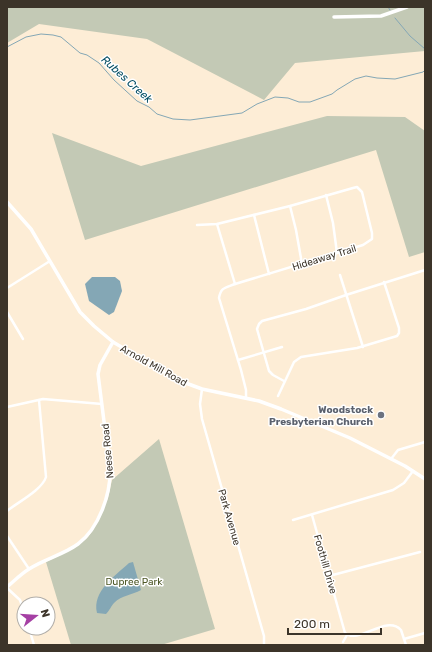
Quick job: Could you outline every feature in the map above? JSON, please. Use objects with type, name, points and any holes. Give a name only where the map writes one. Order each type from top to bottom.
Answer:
[{"type":"main road","points":[[334,17],[381,16],[408,7]]},
{"type":"main road","name":"Arnold Mill Road","points":[[7,202],[31,229],[80,312],[113,342],[169,375],[189,384],[246,398],[281,409],[350,438],[391,459],[425,479]]},
{"type":"main road","name":"Neese Road","points":[[7,587],[29,569],[80,542],[88,534],[100,513],[108,490],[110,475],[108,443],[98,378],[100,365],[113,342]]},
{"type":"street","name":"Hideaway Trail","points":[[197,225],[217,224],[290,206],[357,187],[362,192],[372,239],[363,245],[235,284],[223,288],[221,291],[219,298],[238,360],[246,390],[246,398]]},
{"type":"street","points":[[326,195],[333,223],[337,253]]},
{"type":"street","points":[[290,206],[302,264]]},
{"type":"street","points":[[254,215],[269,274]]},
{"type":"street","points":[[217,224],[231,276],[235,284]]},
{"type":"street","points":[[7,288],[50,260]]},
{"type":"street","points":[[284,381],[269,372],[257,329],[262,321],[306,309],[346,294],[425,270]]},
{"type":"street","points":[[340,275],[363,347]]},
{"type":"street","points":[[278,396],[294,362],[301,357],[363,347],[397,336],[399,333],[384,282]]},
{"type":"street","points":[[7,312],[23,339]]},
{"type":"street","points":[[238,360],[282,347]]},
{"type":"street","name":"Park Avenue","points":[[202,388],[200,404],[202,419],[264,636],[264,645]]},
{"type":"street","points":[[7,407],[39,400],[63,400],[102,404]]},
{"type":"street","points":[[7,511],[40,487],[46,477],[39,400]]},
{"type":"street","points":[[391,459],[398,450],[425,442]]},
{"type":"street","points":[[293,520],[394,490],[404,483],[412,471]]},
{"type":"street","name":"Foothill Drive","points":[[312,515],[343,627],[347,635]]},
{"type":"street","points":[[7,536],[29,569]]},
{"type":"street","points":[[329,576],[420,552]]},
{"type":"street","points":[[7,587],[16,596]]},
{"type":"street","points":[[343,642],[347,635],[356,636],[392,625],[399,628],[406,645]]},
{"type":"street","points":[[404,639],[425,633]]},
{"type":"green space","points":[[7,7],[425,7],[425,51],[295,63],[264,100],[147,39],[39,24],[7,43]]},
{"type":"green space","points":[[327,116],[405,117],[425,131],[425,252],[409,257],[376,150],[85,240],[52,133],[141,166]]},
{"type":"green space","name":"Dupree Park","points":[[159,439],[215,629],[161,645],[71,645],[46,562],[74,548],[88,537],[93,530],[108,498],[112,480]]},
{"type":"water","points":[[92,277],[115,277],[120,281],[122,291],[114,312],[109,315],[89,301],[85,284]]},
{"type":"water","points":[[133,562],[141,590],[117,600],[106,614],[97,613],[96,605],[101,591],[117,573],[129,563]]},
{"type":"waterway","points":[[395,18],[410,36],[425,49]]},
{"type":"waterway","name":"Rubes Creek","points":[[7,47],[26,37],[41,34],[61,37],[80,53],[87,55],[99,63],[114,80],[137,101],[149,107],[157,114],[173,119],[190,120],[242,113],[257,104],[275,97],[288,98],[299,102],[310,102],[332,94],[355,79],[366,76],[395,79],[423,72],[425,70]]},
{"type":"place","name":"Woodstock Presbyterian Church","points":[[381,415]]}]
